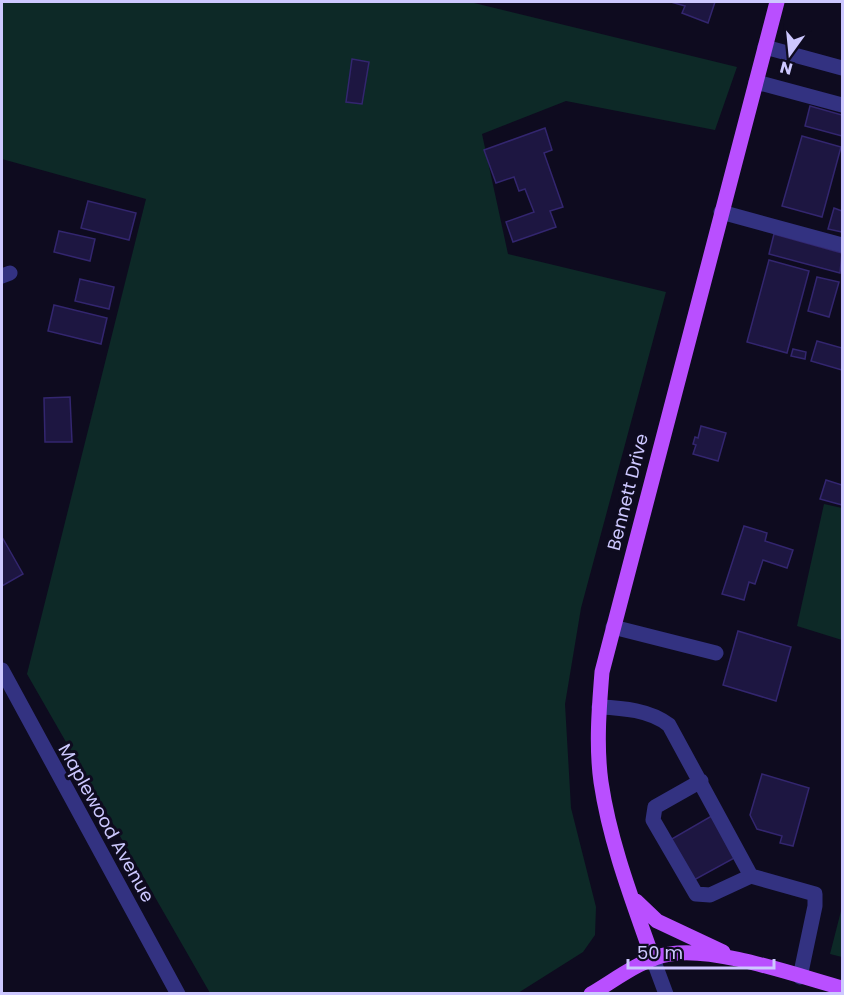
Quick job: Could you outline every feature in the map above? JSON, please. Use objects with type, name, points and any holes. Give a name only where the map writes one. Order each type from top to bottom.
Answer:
[{"type":"main road","name":"Bennett Drive","points":[[653,959],[628,888],[602,783],[598,735],[602,672],[777,2]]},
{"type":"main road","points":[[628,888],[638,904],[657,921],[746,963]]},
{"type":"main road","points":[[591,993],[653,959],[670,954],[694,953],[800,977],[817,987],[843,988]]},
{"type":"street","points":[[765,47],[843,68]]},
{"type":"street","points":[[756,82],[843,105]]},
{"type":"street","points":[[721,212],[843,245]]},
{"type":"street","points":[[614,627],[716,653]]},
{"type":"street","name":"Maplewood Avenue","points":[[2,670],[178,993]]},
{"type":"street","points":[[599,707],[623,708],[661,718],[675,732],[751,876]]},
{"type":"street","points":[[701,782],[655,807],[653,820],[696,894],[710,895],[751,876],[814,894],[815,906],[800,977]]},
{"type":"street","name":"Bennett Drive","points":[[653,959],[666,993]]},
{"type":"green space","points":[[2,2],[470,2],[737,67],[715,130],[566,101],[482,134],[508,254],[666,292],[581,608],[565,704],[571,808],[596,907],[595,935],[583,952],[518,993],[210,993],[27,674],[146,199],[2,159]]},
{"type":"green space","points":[[824,504],[842,508],[842,640],[797,626]]},
{"type":"green space","points":[[842,907],[842,957],[830,954]]},
{"type":"building","points":[[671,2],[715,2],[708,23],[682,13],[685,6]]},
{"type":"building","points":[[352,59],[369,62],[362,104],[346,102]]},
{"type":"building","points":[[810,106],[842,115],[842,136],[805,126]]},
{"type":"building","points":[[545,128],[552,150],[544,153],[563,207],[550,211],[556,227],[513,242],[506,222],[534,212],[525,189],[519,191],[514,177],[496,183],[484,150]]},
{"type":"building","points":[[802,136],[841,147],[822,217],[782,206]]},
{"type":"building","points":[[88,201],[136,213],[129,240],[81,228]]},
{"type":"building","points":[[834,208],[842,211],[842,232],[828,229]]},
{"type":"building","points":[[59,231],[95,239],[90,261],[54,252]]},
{"type":"building","points":[[774,234],[842,253],[840,273],[769,254]]},
{"type":"building","points":[[769,260],[809,271],[787,353],[747,342]]},
{"type":"building","points":[[817,277],[839,282],[829,317],[808,311]]},
{"type":"building","points":[[80,279],[114,287],[109,309],[75,301]]},
{"type":"building","points":[[54,305],[107,318],[101,344],[48,331]]},
{"type":"building","points":[[817,341],[842,348],[842,370],[811,361]]},
{"type":"building","points":[[793,349],[806,352],[805,359],[791,356]]},
{"type":"building","points":[[70,397],[72,442],[45,442],[44,398]]},
{"type":"building","points":[[701,426],[726,433],[718,461],[693,454],[696,445],[693,444],[695,437],[698,438]]},
{"type":"building","points":[[826,480],[842,485],[842,505],[820,499]]},
{"type":"building","points":[[744,526],[767,533],[765,541],[793,550],[787,568],[763,560],[755,584],[749,582],[744,600],[722,594]]},
{"type":"building","points":[[2,537],[23,574],[2,586]]},
{"type":"building","points":[[738,631],[791,647],[776,701],[723,685]]},
{"type":"building","points":[[762,774],[809,788],[793,846],[780,843],[782,836],[757,829],[750,815]]},
{"type":"building","points":[[715,814],[738,856],[694,880],[670,840]]}]
